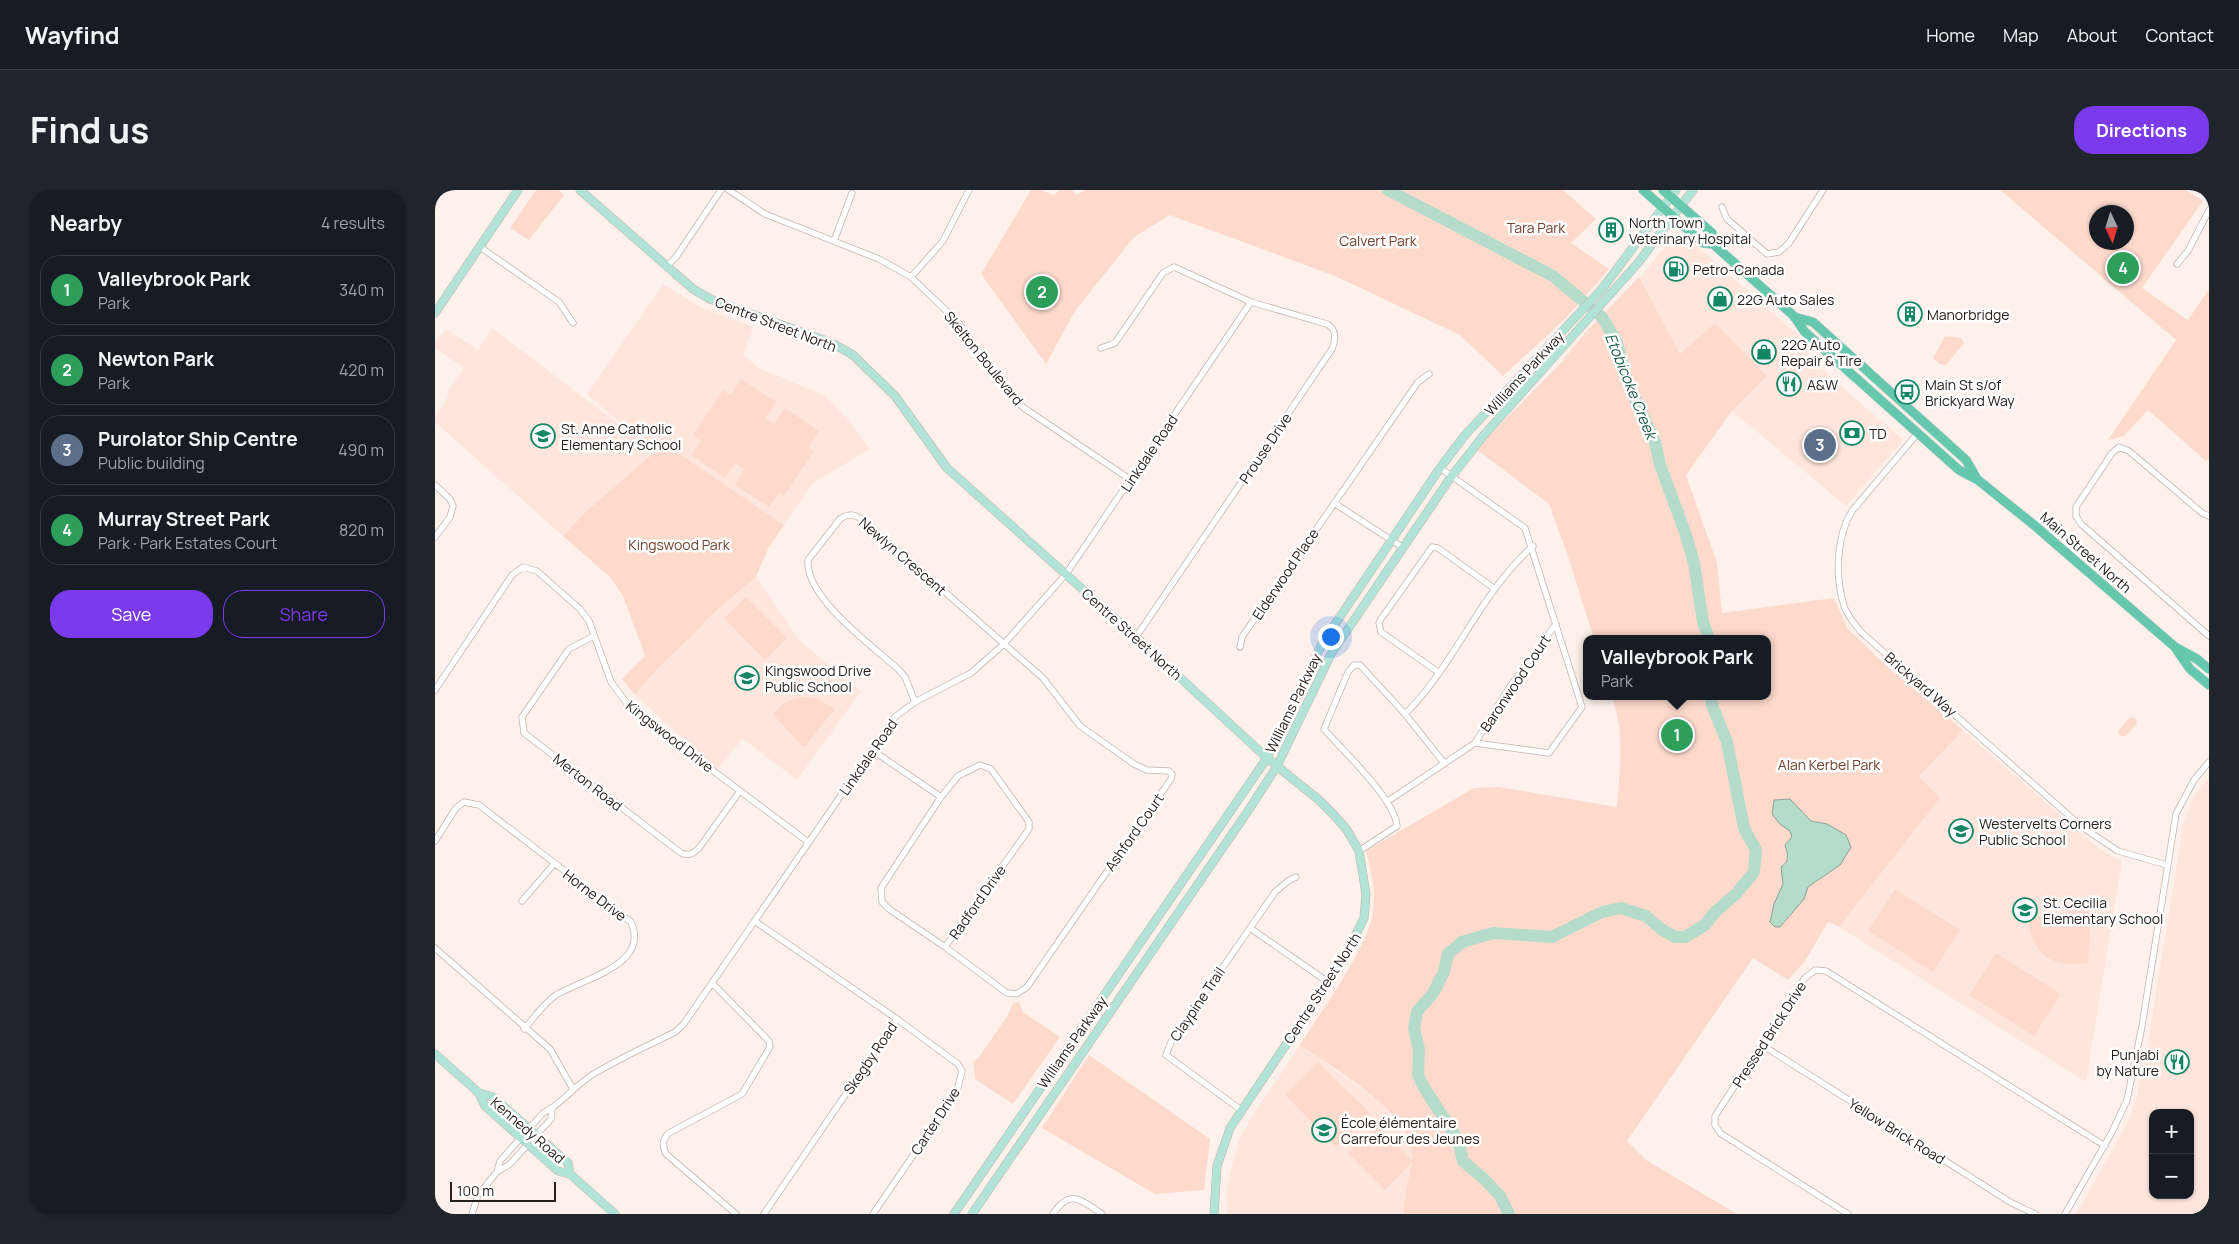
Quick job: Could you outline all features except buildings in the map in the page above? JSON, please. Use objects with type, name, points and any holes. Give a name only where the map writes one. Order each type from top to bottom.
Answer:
[{"type":"main road","points":[[435,313],[518,190]]},
{"type":"main road","name":"Centre Street North","points":[[580,190],[693,289],[710,299],[832,343],[853,355],[895,396],[947,468],[981,501],[1137,637],[1267,758],[1319,800],[1347,830],[1359,851],[1365,885],[1364,918],[1355,940],[1230,1128],[1217,1166],[1214,1214]]},
{"type":"main road","name":"Main Street North","points":[[1643,190],[1703,243],[1713,244],[1794,316],[1804,331],[1917,434],[1959,470],[1978,480],[2034,525],[2175,647],[2190,668],[2209,686]]},
{"type":"main road","name":"Main Street North","points":[[1663,190],[1674,194],[1681,206],[1712,233],[1713,244]]},
{"type":"main road","name":"Williams Parkway","points":[[972,1214],[1251,808],[1277,766],[1331,654],[1401,548],[1484,434],[1638,263],[1693,190]]},
{"type":"main road","name":"Williams Parkway","points":[[954,1214],[1267,758],[1323,642],[1440,468],[1465,435],[1602,289],[1674,194]]},
{"type":"main road","name":"Main Street North","points":[[1794,316],[1813,322],[1966,460],[1978,480]]},
{"type":"main road","name":"Main Street North","points":[[2175,647],[2197,658],[2209,669]]},
{"type":"main road","name":"Kennedy Road","points":[[435,1054],[479,1093],[485,1106],[528,1145],[558,1171],[570,1174],[615,1214]]},
{"type":"main road","name":"Kennedy Road","points":[[479,1093],[493,1097],[529,1128],[568,1163],[570,1174]]},
{"type":"street","points":[[667,266],[721,190]]},
{"type":"street","name":"Skelton Boulevard","points":[[729,190],[765,214],[879,259],[911,277],[958,322],[1012,398],[1023,408],[1131,480]]},
{"type":"street","points":[[911,277],[943,241],[969,190]]},
{"type":"street","points":[[1722,207],[1727,219],[1767,254],[1779,252],[1789,243],[1823,190]]},
{"type":"street","points":[[2201,190],[2209,196]]},
{"type":"street","points":[[834,241],[852,192]]},
{"type":"street","points":[[2177,264],[2188,251],[2209,210]]},
{"type":"street","points":[[480,248],[559,302],[573,323]]},
{"type":"street","name":"Prouse Drive","points":[[1101,348],[1115,343],[1163,273],[1174,267],[1251,302],[1327,324],[1333,328],[1335,334],[1335,342],[1137,637]]},
{"type":"street","name":"Linkdale Road","points":[[497,1172],[500,1161],[529,1128],[543,1113],[552,1109],[573,1089],[592,1075],[675,1032],[683,1025],[900,711],[971,673],[1003,645],[1066,574],[1251,302]]},
{"type":"street","name":"Elderwood Place","points":[[1241,646],[1242,637],[1334,503],[1418,382],[1429,374]]},
{"type":"street","name":"Brickyard Way","points":[[1917,434],[1852,511],[1845,522],[1841,534],[1840,548],[1841,593],[1851,620],[1861,632],[2093,836],[2133,857],[2167,865]]},
{"type":"street","points":[[2209,516],[2201,513],[2129,450],[2119,448],[2112,453],[2076,507],[2076,516],[2081,524],[2209,636]]},
{"type":"street","name":"Baronwood Court","points":[[1440,468],[1525,528],[1533,546],[1582,707],[1549,753],[1475,743]]},
{"type":"street","points":[[435,485],[450,499],[453,506],[450,517],[435,537]]},
{"type":"street","points":[[1334,503],[1401,548]]},
{"type":"street","name":"Newlyn Crescent","points":[[915,702],[905,677],[828,605],[810,578],[808,560],[840,519],[847,514],[855,515],[863,520],[1003,645]]},
{"type":"street","points":[[1405,714],[1424,696],[1438,672],[1517,560],[1533,546]]},
{"type":"street","points":[[1438,672],[1381,632],[1379,623],[1381,620],[1433,547],[1438,548],[1495,589]]},
{"type":"street","name":"Kingswood Drive","points":[[435,690],[512,576],[523,568],[537,571],[580,609],[589,622],[611,682],[631,709],[808,842]]},
{"type":"street","name":"Baronwood Court","points":[[1388,801],[1475,743],[1509,688],[1556,624]]},
{"type":"street","name":"Merton Road","points":[[594,636],[577,644],[565,654],[522,717],[524,733],[686,855],[694,854],[741,791]]},
{"type":"street","name":"Ashford Court","points":[[945,947],[1007,993],[1016,994],[1023,991],[1171,779],[1169,771],[1147,770],[1134,764],[1081,726],[1043,678],[1003,645]]},
{"type":"street","points":[[1359,851],[1397,826],[1388,801],[1324,729],[1347,672],[1354,665],[1360,666],[1405,714],[1444,763]]},
{"type":"street","points":[[872,750],[941,797]]},
{"type":"street","points":[[2065,1214],[2105,1146],[2127,1100],[2142,1026],[2176,814],[2194,780],[2209,762]]},
{"type":"street","name":"Radford Drive","points":[[985,765],[991,769],[1029,822],[1029,829],[945,947],[889,909],[882,902],[881,896],[881,888],[941,797],[958,776],[974,767],[985,765]]},
{"type":"street","name":"Horne Drive","points":[[435,841],[456,808],[463,802],[479,805],[631,922],[636,933],[635,944],[619,965],[554,996],[524,1028]]},
{"type":"street","points":[[522,901],[554,864]]},
{"type":"street","name":"Claypine Trail","points":[[1241,1110],[1171,1061],[1166,1055],[1171,1042],[1275,892],[1296,877]]},
{"type":"street","name":"Skegby Road","points":[[756,922],[897,1018],[764,1214]]},
{"type":"street","points":[[1249,928],[1328,982]]},
{"type":"street","points":[[435,948],[550,1050],[573,1089]]},
{"type":"street","name":"Pressed Brick Drive","points":[[1848,1214],[1720,1133],[1715,1125],[1715,1116],[1805,978],[1815,970],[1826,971],[2105,1146]]},
{"type":"street","points":[[713,984],[769,1040],[771,1047],[742,1094],[669,1132],[663,1138],[663,1147],[667,1154],[736,1214]]},
{"type":"street","name":"Carter Drive","points":[[873,1214],[957,1091],[962,1071],[958,1064],[897,1018]]},
{"type":"street","name":"Yellow Brick Road","points":[[1762,1045],[2010,1202],[2035,1214]]},
{"type":"street","name":"Linkdale Road","points":[[497,1172],[511,1164],[537,1136],[551,1119],[552,1109]]},
{"type":"street","points":[[472,1214],[478,1195],[497,1172]]},
{"type":"street","points":[[1053,1214],[1059,1205],[1072,1198],[1081,1200],[1102,1214]]},
{"type":"shaded area","points":[[1679,237],[1688,238],[1798,335],[1809,358],[1903,440],[1846,506],[1732,411],[1766,376],[1680,354],[1639,278],[1669,242]]},
{"type":"shaded area","points":[[663,284],[702,308],[753,327],[743,355],[760,369],[824,395],[851,423],[870,449],[813,483],[784,525],[680,454],[668,448],[658,448],[643,442],[654,451],[563,536],[435,422],[435,417],[449,395],[447,392],[464,368],[435,348],[435,342],[446,329],[478,350],[492,328],[641,441],[587,394]]},
{"type":"shaded area","name":"Kingswood Drive Public School","points":[[756,577],[799,640],[861,691],[797,780],[743,739],[717,769],[635,695],[658,668],[707,619]]},
{"type":"shaded area","name":"St. Cecilia Elementary School","points":[[1963,730],[2100,849],[2122,861],[2086,1082],[1839,927],[1940,798],[1919,778]]},
{"type":"shaded area","points":[[2209,777],[2209,1214],[2076,1214],[2127,1123],[2136,1100],[2149,1036],[2183,826],[2193,797]]},
{"type":"shaded area","points":[[1790,799],[1811,821],[1827,824],[1846,835],[1851,847],[1840,865],[1808,887],[1804,899],[1780,927],[1775,927],[1770,922],[1774,904],[1783,884],[1781,867],[1787,858],[1785,845],[1792,837],[1790,831],[1780,824],[1772,814],[1774,800]]},
{"type":"shaded area","name":"École élémentaire Carrefour des Jeunes","points":[[1300,1045],[1379,1101],[1409,1138],[1413,1157],[1411,1178],[1403,1207],[1404,1214],[1227,1214],[1227,1186],[1238,1142],[1249,1121]]},
{"type":"green space","points":[[536,190],[559,190],[564,195],[529,240],[510,228]]},
{"type":"green space","points":[[1031,190],[1040,190],[1054,195],[1059,190],[1072,190],[1076,195],[1086,190],[1563,190],[1596,219],[1571,243],[1609,269],[1565,319],[1503,376],[1460,335],[1335,276],[1170,215],[1134,237],[1075,311],[1046,364],[981,274]]},
{"type":"green space","points":[[2000,190],[2186,190],[2203,201],[2142,288],[2188,320],[2209,289],[2209,458],[2206,461],[2148,410],[2124,436],[2108,440],[2176,340]]},
{"type":"green space","name":"Alan Kerbel Park","points":[[1639,277],[1680,354],[1715,323],[1767,376],[1732,411],[1686,475],[1717,563],[1722,613],[1834,598],[1848,629],[1890,669],[1963,730],[1919,777],[1940,798],[1839,927],[1828,922],[1805,961],[1788,980],[1753,958],[1627,1141],[1646,1160],[1737,1214],[1404,1214],[1403,1207],[1412,1162],[1385,1190],[1348,1153],[1376,1125],[1412,1160],[1410,1143],[1401,1126],[1387,1109],[1370,1094],[1300,1045],[1353,961],[1369,927],[1373,912],[1374,896],[1366,851],[1474,788],[1499,787],[1617,807],[1621,751],[1619,724],[1613,700],[1771,700],[1771,635],[1593,635],[1567,553],[1549,504],[1476,449],[1558,366],[1588,330]]},
{"type":"green space","points":[[1945,336],[1961,338],[1964,343],[1946,365],[1939,364],[1933,358]]},
{"type":"green space","points":[[741,379],[776,402],[765,418],[774,424],[785,408],[819,431],[809,447],[814,451],[784,496],[779,493],[769,507],[735,485],[744,469],[735,463],[725,478],[691,455],[701,441],[693,435],[723,390],[731,395]]},
{"type":"green space","name":"Kingswood Park","points":[[659,448],[668,448],[680,454],[784,525],[768,549],[756,577],[707,619],[658,668],[635,695],[622,679],[645,656],[623,596],[611,578],[563,536],[588,510]]},
{"type":"green space","points":[[746,597],[787,638],[765,660],[724,618]]},
{"type":"green space","points":[[803,697],[815,698],[835,709],[805,746],[802,746],[773,714],[787,702]]},
{"type":"green space","points":[[2130,717],[2136,719],[2137,724],[2126,736],[2120,736],[2118,731]]},
{"type":"green space","points":[[1895,889],[1960,930],[1933,972],[1868,931]]},
{"type":"green space","points":[[2084,906],[2091,912],[2088,963],[2064,964],[2054,961],[2039,950],[2030,931],[2028,918],[2057,915]]},
{"type":"green space","points":[[1996,953],[2061,994],[2034,1036],[1969,995]]},
{"type":"green space","points":[[1019,1002],[1023,1012],[1060,1037],[1013,1104],[975,1079],[973,1062],[979,1057],[1008,1015],[1013,1003]]},
{"type":"green space","points":[[1089,1055],[1210,1139],[1204,1190],[1155,1194],[1042,1128]]},
{"type":"green space","points":[[1318,1062],[1370,1113],[1336,1147],[1285,1095]]},
{"type":"waterway","name":"Etobicoke Creek","points":[[1388,190],[1553,276],[1602,317],[1617,343],[1628,384],[1655,442],[1660,465],[1685,532],[1694,563],[1703,622],[1708,635]]},
{"type":"waterway","name":"Etobicoke Creek","points":[[1509,1214],[1500,1196],[1463,1161],[1458,1140],[1423,1086],[1418,1075],[1419,1049],[1414,1029],[1417,1012],[1433,993],[1444,972],[1448,954],[1462,942],[1493,933],[1552,937],[1602,912],[1621,908],[1646,916],[1661,929],[1675,937],[1685,937],[1705,925],[1715,912],[1736,894],[1754,872],[1756,850],[1744,828],[1727,742],[1711,700]]},
{"type":"place","name":"North Town Veterinary Hospital","points":[[1611,230]]},
{"type":"place","name":"Murray Street Park","points":[[2123,268]]},
{"type":"place","name":"Petro-Canada","points":[[1676,269]]},
{"type":"place","name":"Newton Park","points":[[1042,292]]},
{"type":"place","name":"22G Auto Sales","points":[[1720,299]]},
{"type":"place","name":"Manorbridge","points":[[1910,314]]},
{"type":"place","name":"22G Auto Repair & Tire","points":[[1764,352]]},
{"type":"place","name":"A&W","points":[[1789,384]]},
{"type":"place","name":"Main St s/of Brickyard Way","points":[[1907,392]]},
{"type":"place","name":"TD","points":[[1852,433]]},
{"type":"place","name":"St. Anne Catholic Elementary School","points":[[543,436]]},
{"type":"place","name":"Purolator Ship Centre","points":[[1820,445]]},
{"type":"place","name":"Kingswood Drive Public School","points":[[747,678]]},
{"type":"place","name":"Valleybrook Park","points":[[1677,735]]},
{"type":"place","name":"Westervelts Corners Public School","points":[[1961,831]]},
{"type":"place","name":"St. Cecilia Elementary School","points":[[2025,910]]},
{"type":"place","name":"Punjabi by Nature","points":[[2177,1062]]},
{"type":"place","name":"École élémentaire Carrefour des Jeunes","points":[[1324,1130]]},
{"type":"park label","name":"Tara Park","points":[[1536,227]]},
{"type":"park label","name":"Calvert Park","points":[[1378,240]]}]
